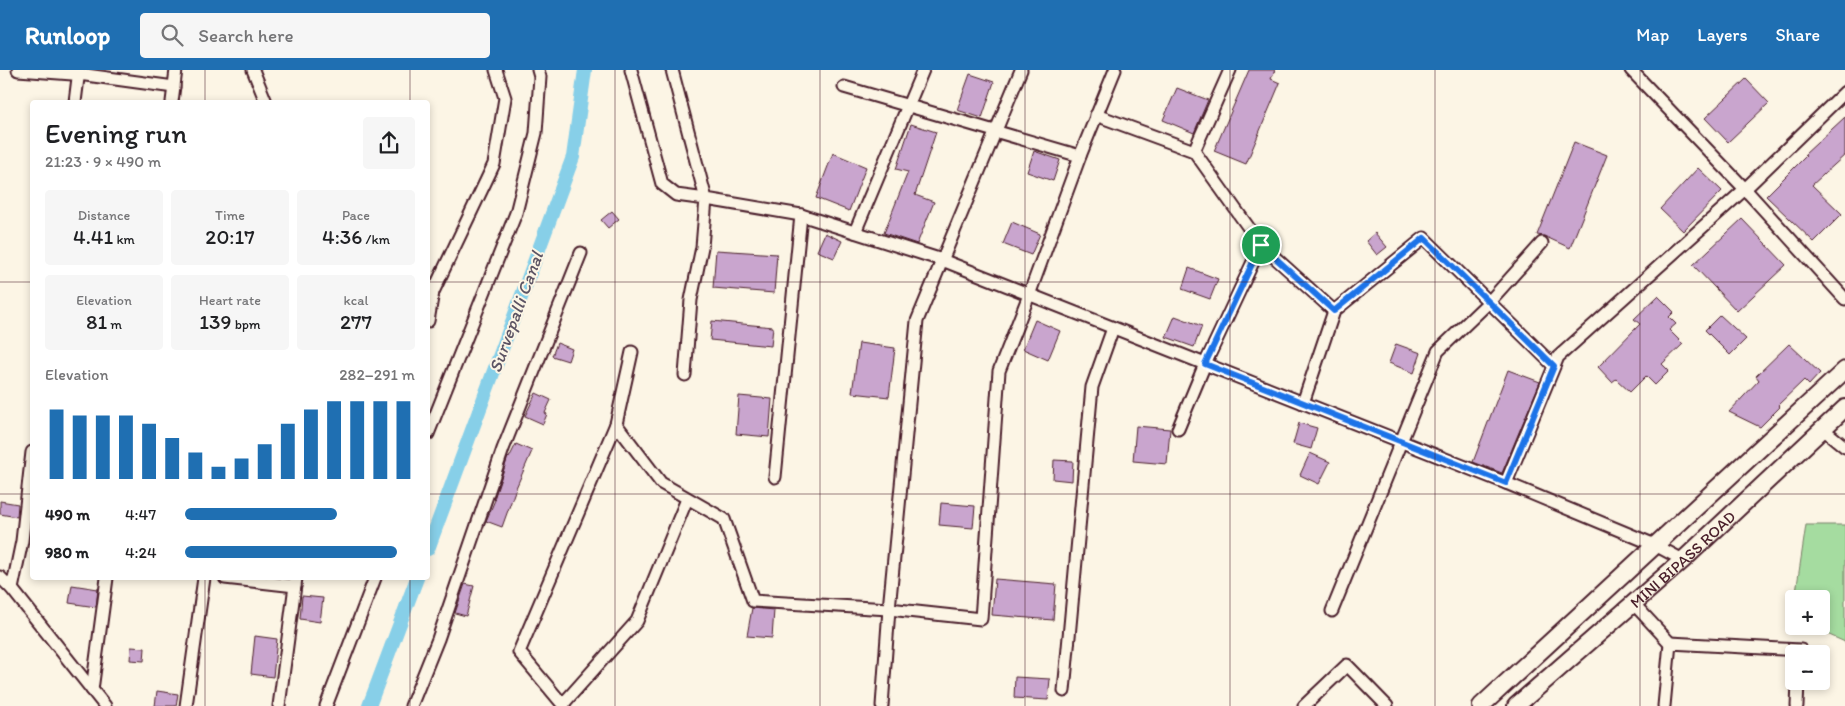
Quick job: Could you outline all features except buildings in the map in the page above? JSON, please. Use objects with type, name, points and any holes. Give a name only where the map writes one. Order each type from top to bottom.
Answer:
[{"type":"main road","points":[[1481,706],[1845,370]]},
{"type":"main road","name":"MINI BIPASS ROAD","points":[[1516,706],[1683,560],[1845,408]]},
{"type":"street","points":[[18,70],[79,72],[174,87]]},
{"type":"street","points":[[172,100],[176,70]]},
{"type":"street","points":[[254,70],[265,100]]},
{"type":"street","points":[[430,309],[433,292],[494,164],[505,98],[496,70]]},
{"type":"street","points":[[430,429],[516,213],[536,134],[540,77],[538,70]]},
{"type":"street","points":[[631,70],[662,184],[676,195],[801,215],[942,260],[1506,483],[1655,545],[1683,560]]},
{"type":"street","points":[[672,70],[706,199],[702,247],[691,300],[685,376]]},
{"type":"street","points":[[855,232],[924,70]]},
{"type":"street","points":[[882,706],[889,609],[917,321],[1021,70]]},
{"type":"street","points":[[616,424],[661,483],[724,520],[753,600],[889,609],[981,619],[999,371],[1080,156],[1115,70]]},
{"type":"street","points":[[1194,151],[1230,70]]},
{"type":"street","points":[[1630,70],[1745,189],[1845,300]]},
{"type":"street","points":[[76,100],[79,72]]},
{"type":"street","points":[[844,87],[1080,156]]},
{"type":"street","points":[[1506,483],[1558,357],[1745,189],[1845,92]]},
{"type":"street","points":[[1096,115],[1194,151],[1261,245],[1334,311]]},
{"type":"street","points":[[776,477],[801,215]]},
{"type":"street","points":[[1303,403],[1334,311],[1424,238],[1554,366]]},
{"type":"street","points":[[1332,611],[1438,351],[1489,302],[1542,244]]},
{"type":"street","points":[[1178,429],[1205,364],[1261,245]]},
{"type":"street","points":[[411,706],[438,639],[503,449],[581,253]]},
{"type":"street","points":[[1064,691],[1092,387],[1113,328]]},
{"type":"street","points":[[632,352],[616,424],[519,652],[564,705],[637,621],[687,499]]},
{"type":"street","points":[[1823,429],[1845,448]]},
{"type":"street","points":[[12,589],[27,542],[30,488]]},
{"type":"street","points":[[0,577],[12,589],[97,700]]},
{"type":"street","points":[[97,700],[107,580]]},
{"type":"street","points":[[186,706],[204,580]]},
{"type":"street","points":[[260,580],[295,582],[279,706]]},
{"type":"street","points":[[326,706],[374,580]]},
{"type":"street","points":[[1633,603],[1670,643],[1785,649]]},
{"type":"street","points":[[1664,706],[1670,643]]},
{"type":"street","points":[[1304,706],[1347,665],[1387,706]]},
{"type":"street","points":[[1797,706],[1798,690]]},
{"type":"green space","points":[[1806,525],[1845,525],[1845,642],[1829,635],[1830,590],[1796,590]]},
{"type":"waterway","name":"Survepalli Canal","points":[[430,544],[573,157],[585,70]]},
{"type":"waterway","name":"Survepalli Canal","points":[[369,706],[416,580]]},
{"type":"route","points":[[1424,238],[1554,366],[1506,483],[1205,364],[1261,245],[1334,311],[1424,238]]}]
